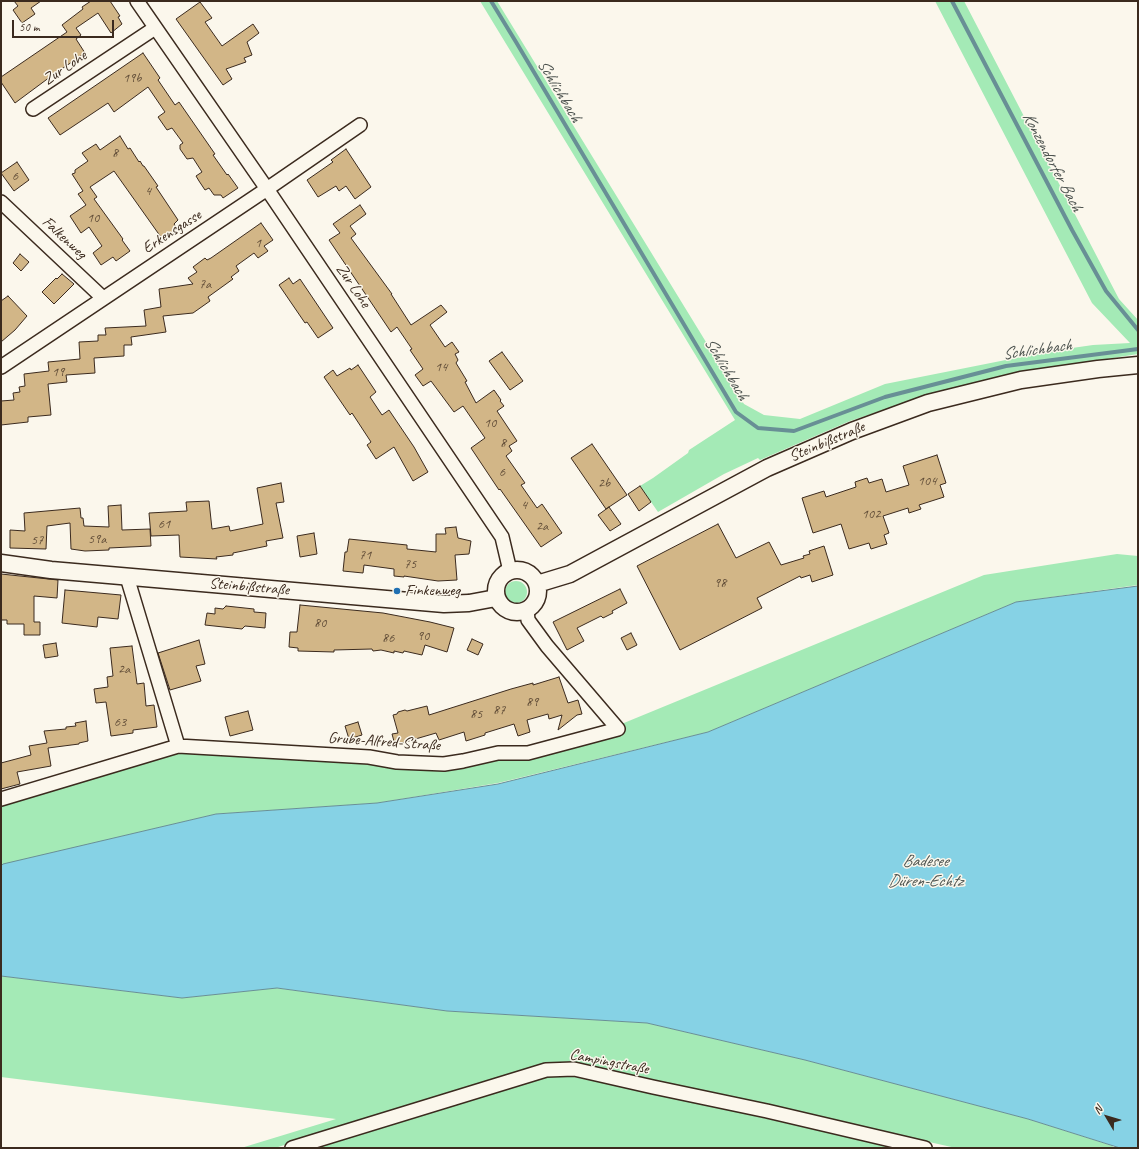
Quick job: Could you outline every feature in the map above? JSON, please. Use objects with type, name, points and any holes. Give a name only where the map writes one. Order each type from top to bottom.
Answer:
[{"type":"street","name":"Zur Lohe","points":[[137,1],[267,189],[502,537],[510,571]]},
{"type":"street","name":"Zur Lohe","points":[[33,109],[155,28]]},
{"type":"street","name":"Erkensgasse","points":[[1,367],[360,125]]},
{"type":"street","name":"Falkenweg","points":[[1,202],[103,298]]},
{"type":"street","name":"Steinbißstraße","points":[[537,584],[570,574],[767,468],[852,431],[928,403],[1021,380],[1138,365]]},
{"type":"street","name":"Steinbißstraße","points":[[1,563],[51,570],[444,604],[469,603],[496,598]]},
{"type":"street","points":[[518,570],[527,572],[533,577],[537,584],[539,592],[537,599],[533,606],[527,610],[518,613],[509,611],[501,606],[496,598],[495,590],[498,581],[503,575],[510,571],[518,570]]},
{"type":"street","points":[[127,577],[178,746]]},
{"type":"street","name":"Grube-Alfred-Straße","points":[[1,799],[178,746],[370,757],[397,762],[444,764],[498,753],[528,753],[618,729],[547,646],[528,620],[527,610]]},
{"type":"street","name":"Campingstraße","points":[[292,1148],[546,1070],[574,1069],[768,1111],[925,1148]]},
{"type":"green space","points":[[480,1],[497,1],[744,404],[764,415],[800,419],[885,384],[1051,351],[1093,345],[1130,343],[1092,303],[935,1],[964,1],[1119,299],[1138,320],[1138,354],[1019,373],[926,396],[850,421],[760,460],[758,458],[724,474],[658,512],[640,486],[688,453],[689,450],[735,420]]},
{"type":"green space","points":[[1117,554],[1138,556],[1138,585],[1016,602],[708,732],[498,783],[377,803],[216,814],[1,865],[1,804],[186,749],[460,767],[558,751],[984,575]]},
{"type":"green space","points":[[516,581],[524,584],[527,592],[524,600],[516,603],[508,600],[505,592],[508,584]]},
{"type":"green space","points":[[1,976],[182,998],[276,988],[447,1011],[647,1023],[805,1060],[1028,1119],[1113,1146],[1112,1148],[956,1148],[575,1063],[544,1063],[275,1148],[241,1148],[336,1119],[1,1077]]},
{"type":"green space","points":[[547,1076],[574,1077],[654,1093],[895,1148],[317,1148]]},
{"type":"water","name":"Badesee Düren-Echtz","points":[[1138,586],[1138,1148],[1120,1148],[1028,1119],[805,1060],[647,1023],[447,1011],[277,988],[182,998],[1,976],[1,866],[3,864],[216,814],[377,803],[498,784],[708,732],[1016,602]]},
{"type":"building","points":[[14,1],[41,1],[31,8],[35,14],[22,23],[13,10],[18,6]]},
{"type":"building","points":[[91,1],[110,1],[120,16],[118,17],[122,24],[111,33],[98,13],[76,28],[81,35],[76,39],[85,53],[15,103],[1,82],[1,77],[67,32],[62,25]]},
{"type":"building","points":[[200,2],[212,18],[205,22],[222,46],[253,24],[259,33],[247,42],[252,55],[244,58],[246,62],[226,69],[232,79],[223,85],[176,19]]},
{"type":"building","points":[[143,53],[160,78],[158,80],[175,105],[179,102],[215,154],[213,155],[238,188],[223,198],[221,195],[214,195],[209,188],[205,190],[196,176],[202,172],[193,158],[187,159],[180,149],[180,145],[183,143],[172,128],[167,130],[158,117],[165,112],[148,87],[114,112],[108,103],[60,135],[48,118]]},
{"type":"building","points":[[120,136],[128,149],[130,148],[158,186],[156,187],[178,220],[174,224],[178,230],[163,240],[114,171],[90,187],[97,197],[94,199],[130,251],[116,261],[113,257],[101,265],[93,253],[102,246],[89,227],[81,233],[70,216],[86,205],[78,194],[83,191],[72,174],[75,173],[75,170],[88,161],[82,153],[96,144],[100,150]]},
{"type":"building","points":[[346,149],[371,187],[355,199],[346,186],[339,191],[336,186],[318,197],[307,180],[333,162],[331,160]]},
{"type":"building","points":[[17,162],[29,180],[14,191],[1,173]]},
{"type":"building","points":[[360,205],[366,214],[350,226],[356,234],[351,238],[392,294],[411,325],[441,305],[447,312],[430,325],[445,347],[452,342],[459,352],[455,354],[458,360],[456,363],[467,381],[465,382],[476,403],[494,390],[501,400],[500,401],[504,406],[497,411],[517,441],[509,446],[512,451],[506,456],[525,483],[521,485],[537,508],[542,504],[562,533],[541,547],[500,489],[499,490],[471,448],[485,438],[463,406],[454,412],[431,381],[423,386],[415,375],[423,369],[410,350],[412,349],[397,327],[391,332],[329,240],[340,233],[333,224]]},
{"type":"building","points":[[261,223],[273,240],[264,246],[268,251],[258,258],[254,253],[236,266],[239,271],[231,277],[233,279],[208,297],[210,301],[193,313],[163,316],[166,332],[131,337],[132,345],[124,345],[124,356],[94,358],[95,373],[66,375],[67,382],[48,384],[51,415],[28,417],[28,422],[1,425],[1,401],[14,400],[13,393],[20,392],[19,387],[25,386],[24,374],[49,371],[48,362],[80,359],[79,342],[98,341],[98,335],[106,335],[105,328],[146,326],[144,310],[161,307],[159,289],[193,284],[188,278],[197,272],[193,267],[205,258],[207,260],[211,258]]},
{"type":"building","points":[[20,254],[29,262],[21,271],[13,263]]},
{"type":"building","points":[[62,274],[74,284],[54,304],[42,292]]},
{"type":"building","points":[[289,278],[293,284],[300,279],[333,328],[318,338],[307,322],[305,323],[279,285]]},
{"type":"building","points":[[8,296],[27,316],[15,330],[1,342],[1,301]]},
{"type":"building","points":[[502,352],[523,381],[510,390],[489,361]]},
{"type":"building","points":[[358,365],[376,392],[370,397],[382,415],[389,410],[414,447],[428,472],[413,481],[394,447],[376,459],[367,445],[371,442],[352,413],[350,415],[324,377],[333,370],[337,376]]},
{"type":"building","points":[[592,444],[627,495],[606,509],[571,458]]},
{"type":"building","points":[[937,455],[946,483],[940,485],[944,497],[919,505],[921,509],[909,513],[908,508],[883,516],[889,533],[884,535],[887,544],[871,549],[869,543],[849,549],[841,524],[813,533],[802,498],[824,491],[826,497],[856,487],[855,482],[867,478],[869,483],[882,479],[886,492],[909,485],[903,466]]},
{"type":"building","points":[[281,483],[284,502],[276,503],[283,538],[266,541],[267,546],[233,553],[233,555],[216,557],[217,559],[180,557],[179,535],[151,536],[149,513],[187,511],[186,502],[209,501],[212,529],[229,526],[230,531],[263,524],[257,488]]},
{"type":"building","points":[[640,486],[651,502],[639,511],[628,494]]},
{"type":"building","points":[[121,505],[122,530],[150,529],[151,546],[85,551],[71,549],[70,523],[47,526],[46,549],[10,548],[10,530],[25,531],[24,513],[80,508],[84,526],[109,527],[108,506]]},
{"type":"building","points":[[609,507],[621,524],[610,531],[598,515]]},
{"type":"building","points":[[718,524],[736,558],[769,542],[781,565],[804,558],[803,556],[810,554],[809,551],[824,546],[833,575],[812,582],[810,575],[801,578],[800,576],[757,598],[762,608],[680,650],[637,566]]},
{"type":"building","points":[[456,527],[458,538],[471,541],[469,554],[455,555],[457,580],[438,581],[394,576],[394,569],[364,565],[363,573],[343,571],[345,552],[347,552],[349,539],[407,545],[407,549],[436,552],[436,534],[446,534],[445,528]]},
{"type":"building","points":[[314,533],[317,554],[300,557],[297,536]]},
{"type":"building","points":[[1,574],[58,580],[57,598],[34,596],[34,622],[40,622],[40,635],[24,635],[24,624],[7,624],[7,620],[1,620]]},
{"type":"building","points":[[620,589],[627,603],[603,618],[601,616],[577,628],[584,641],[567,650],[553,622]]},
{"type":"building","points":[[65,590],[121,595],[118,619],[98,617],[97,627],[62,623]]},
{"type":"building","points":[[300,605],[383,613],[454,628],[447,652],[425,645],[422,655],[404,651],[403,653],[394,651],[394,653],[381,650],[373,651],[372,649],[334,650],[334,652],[298,651],[298,648],[289,647],[290,632],[297,632]]},
{"type":"building","points":[[226,606],[254,609],[254,612],[266,613],[265,628],[245,626],[242,629],[205,625],[207,613],[215,614],[215,608],[223,609]]},
{"type":"building","points":[[631,633],[637,645],[627,650],[621,638]]},
{"type":"building","points":[[472,639],[483,644],[478,655],[467,650]]},
{"type":"building","points":[[199,640],[205,664],[196,666],[201,681],[170,690],[158,653]]},
{"type":"building","points":[[56,643],[58,656],[45,658],[43,645]]},
{"type":"building","points":[[132,646],[137,684],[144,683],[146,706],[154,705],[157,727],[133,730],[133,733],[111,736],[106,702],[96,703],[94,689],[108,687],[107,677],[113,676],[110,648]]},
{"type":"building","points":[[559,677],[568,703],[578,700],[582,714],[577,715],[558,730],[562,715],[549,719],[548,714],[527,720],[530,732],[518,736],[514,724],[466,741],[464,732],[439,740],[436,733],[395,745],[392,734],[398,733],[393,715],[397,714],[398,712],[427,706],[429,715],[511,689],[533,683],[533,685]]},
{"type":"building","points":[[248,711],[253,730],[230,736],[225,717]]},
{"type":"building","points":[[86,721],[88,741],[79,744],[48,748],[51,766],[17,772],[20,784],[1,789],[1,763],[31,755],[29,746],[47,743],[44,731],[66,729],[66,727],[76,726],[75,723]]},
{"type":"building","points":[[358,722],[362,735],[349,739],[345,726]]},
{"type":"waterway","name":"Schlichbach","points":[[491,1],[736,412],[758,428],[794,431],[885,397],[1006,366],[1138,349]]},
{"type":"waterway","name":"Konzendorfer Bach","points":[[952,1],[1072,230],[1106,291],[1138,330]]},
{"type":"place","name":"Finkenweg","points":[[397,591]]}]
